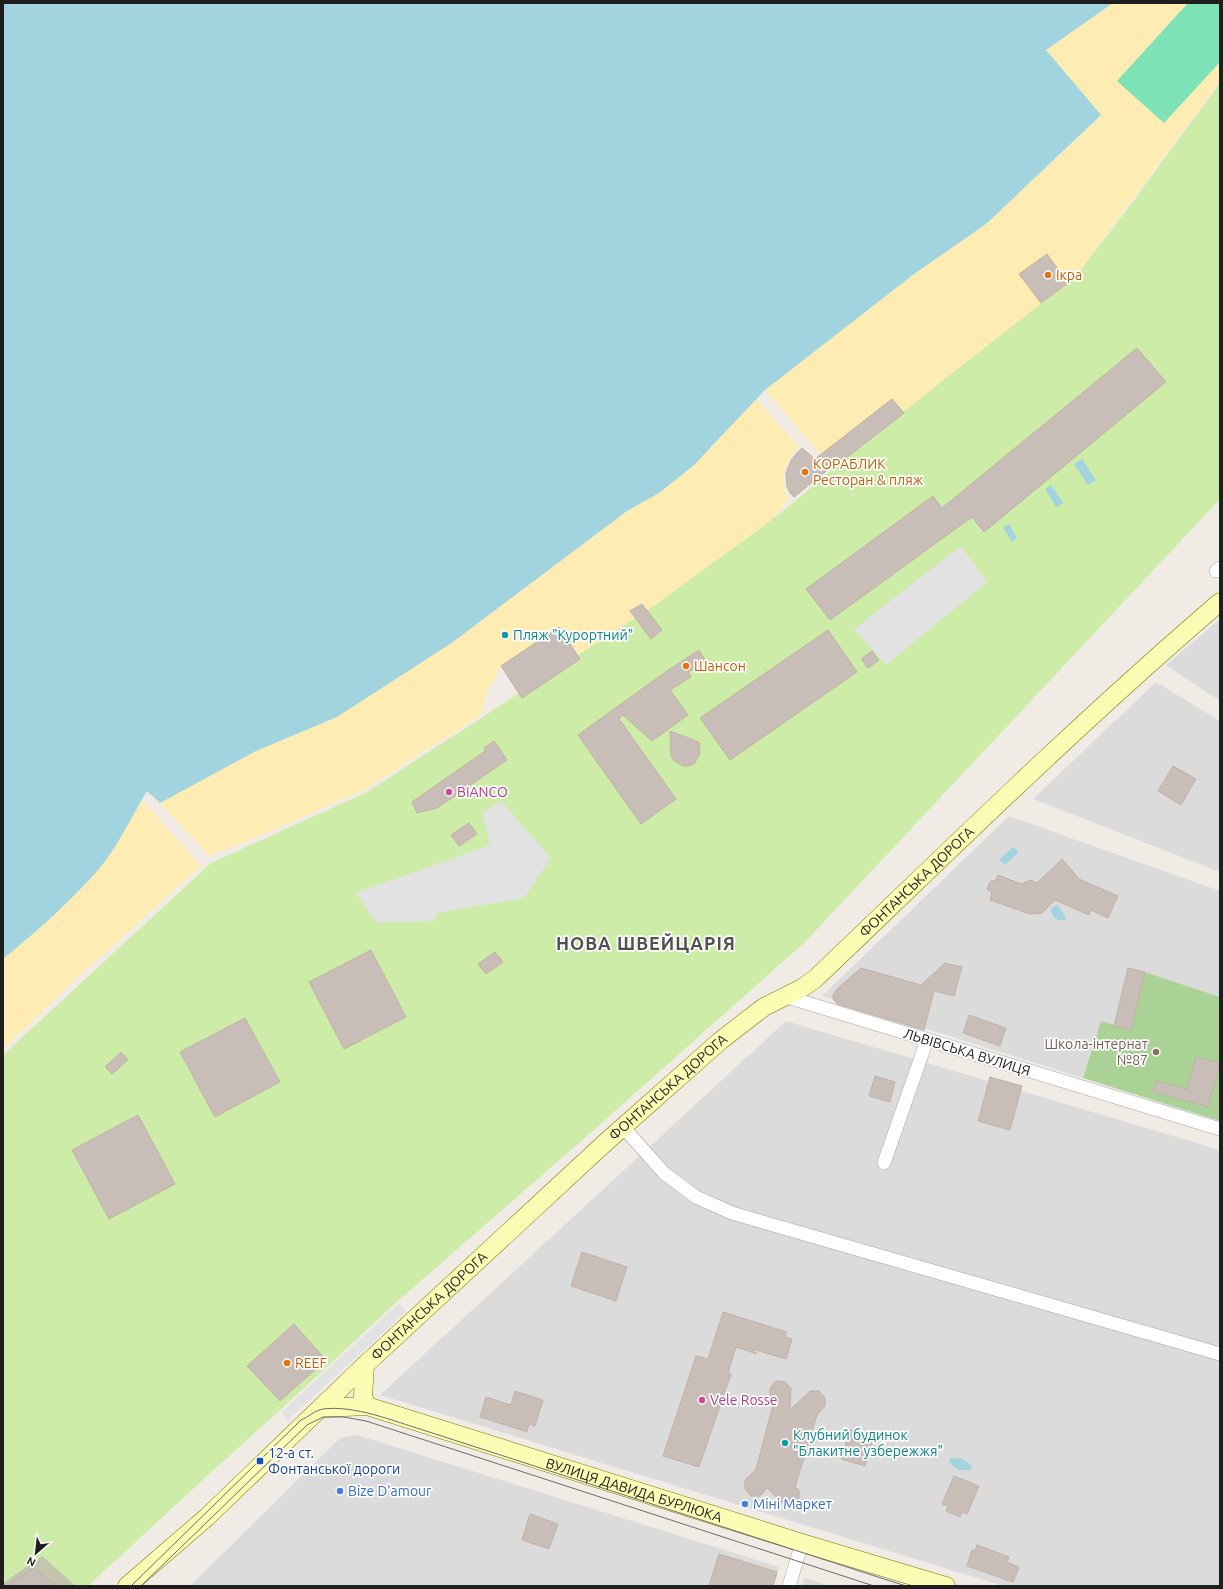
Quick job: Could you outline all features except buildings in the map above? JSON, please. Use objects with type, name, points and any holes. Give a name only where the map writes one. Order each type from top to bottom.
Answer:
[{"type":"main road","name":"ФОНТАНСЬКА ДОРОГА","points":[[127,1586],[207,1517],[365,1365],[624,1127],[747,1019],[764,1007],[802,988],[815,979],[1127,683],[1220,602]]},
{"type":"main road","points":[[365,1365],[363,1396],[367,1406]]},
{"type":"main road","name":"ВУЛИЦЯ ДАВИДА БУРЛЮКА","points":[[321,1408],[367,1406],[802,1543],[946,1586]]},
{"type":"street","name":"ЛЬВІВСЬКА ВУЛИЦЯ","points":[[784,996],[1220,1129]]},
{"type":"street","points":[[884,1163],[927,1040]]},
{"type":"street","points":[[624,1127],[664,1173],[696,1197],[732,1213],[1220,1354]]},
{"type":"street","points":[[789,1586],[802,1543]]},
{"type":"shaded area","points":[[961,546],[987,582],[886,665],[854,629]]},
{"type":"shaded area","points":[[1220,619],[1220,701],[1166,665]]},
{"type":"shaded area","points":[[1156,682],[1220,721],[1220,872],[1033,799]]},
{"type":"shaded area","points":[[501,801],[551,858],[524,898],[437,913],[434,921],[377,923],[356,893],[490,845],[482,813]]},
{"type":"shaded area","points":[[1009,816],[1220,891],[1220,997],[1145,972],[1128,968],[1114,1026],[1101,1021],[1083,1078],[822,996]]},
{"type":"shaded area","points":[[786,1021],[1220,1150],[1220,1586],[1003,1586],[380,1395]]},
{"type":"shaded area","points":[[399,1303],[406,1311],[288,1420],[281,1413]]},
{"type":"shaded area","points":[[357,1435],[779,1567],[774,1586],[190,1586],[340,1438]]},
{"type":"shaded area","points":[[42,1555],[76,1586],[3,1586],[3,1583]]},
{"type":"shaded area","points":[[804,1578],[830,1586],[802,1586]]},
{"type":"green space","points":[[1188,3],[1220,3],[1220,62],[1164,123],[1117,81]]},
{"type":"green space","points":[[1220,83],[1220,499],[805,942],[399,1300],[88,1586],[76,1586],[42,1556],[3,1583],[3,1055],[211,863],[367,792],[652,607],[792,504],[837,465],[1075,277],[1123,215]]},
{"type":"green space","name":"Школа-інтернат №87","points":[[1128,968],[1145,972],[1220,997],[1220,1121],[1083,1078],[1101,1021],[1114,1025]]},
{"type":"sand","points":[[1113,3],[1220,3],[1220,81],[1075,277],[952,373],[833,469],[765,390],[914,274],[986,224],[1101,116],[1046,50]]},
{"type":"sand","name":"Пляж \"Курортний\"","points":[[756,399],[799,447],[793,453],[784,472],[784,485],[788,500],[769,522],[652,607],[578,655],[559,627],[501,666],[487,692],[481,715],[365,789],[255,838],[209,856],[160,803],[256,751],[337,717],[453,642],[627,511],[659,493],[694,465]]},
{"type":"sand","points":[[142,800],[201,866],[77,978],[3,1049],[3,959],[53,916],[88,881],[111,852]]},
{"type":"water","points":[[3,3],[1113,3],[1046,50],[1101,115],[986,224],[914,274],[765,390],[694,465],[659,493],[627,511],[453,642],[337,717],[256,751],[160,803],[147,791],[119,841],[99,869],[53,916],[3,959]]},
{"type":"water","points":[[1082,459],[1096,480],[1088,485],[1074,464]]},
{"type":"water","points":[[1051,485],[1063,503],[1056,507],[1045,489]]},
{"type":"water","points":[[1009,524],[1017,538],[1012,542],[1003,528]]},
{"type":"water","points":[[1013,847],[1018,853],[1005,865],[999,860]]},
{"type":"water","points":[[1057,905],[1066,919],[1058,920],[1053,915],[1051,910]]},
{"type":"water","points":[[950,1458],[963,1459],[972,1466],[971,1470],[959,1470],[949,1463]]},
{"type":"tram line","points":[[131,1586],[301,1420],[320,1410],[335,1408],[348,1409],[387,1418],[906,1586]]},
{"type":"tram line","points":[[141,1586],[307,1425],[323,1417],[344,1417],[366,1421],[874,1586]]},
{"type":"place","name":"Ікра","points":[[1048,275]]},
{"type":"place","name":"КОРАБЛИК Ресторан & пляж","points":[[805,472]]},
{"type":"place","name":"Пляж \"Курортний\"","points":[[505,635]]},
{"type":"place","name":"Шансон","points":[[686,666]]},
{"type":"place","name":"BIANCO","points":[[449,792]]},
{"type":"place","name":"Школа-інтернат №87","points":[[1156,1052]]},
{"type":"place","name":"REEF","points":[[287,1363]]},
{"type":"place","name":"Vele Rosse","points":[[702,1400]]},
{"type":"place","name":"Клубний будинок \"Блакитне узбережжя\"","points":[[785,1443]]},
{"type":"place","name":"12-а ст. Фонтанської дороги","points":[[260,1461]]},
{"type":"place","name":"Bize D'amour","points":[[340,1491]]},
{"type":"place","name":"Міні Маркет","points":[[745,1504]]},
{"type":"district","name":"НОВА ШВЕЙЦАРІЯ","points":[[646,944]]}]
